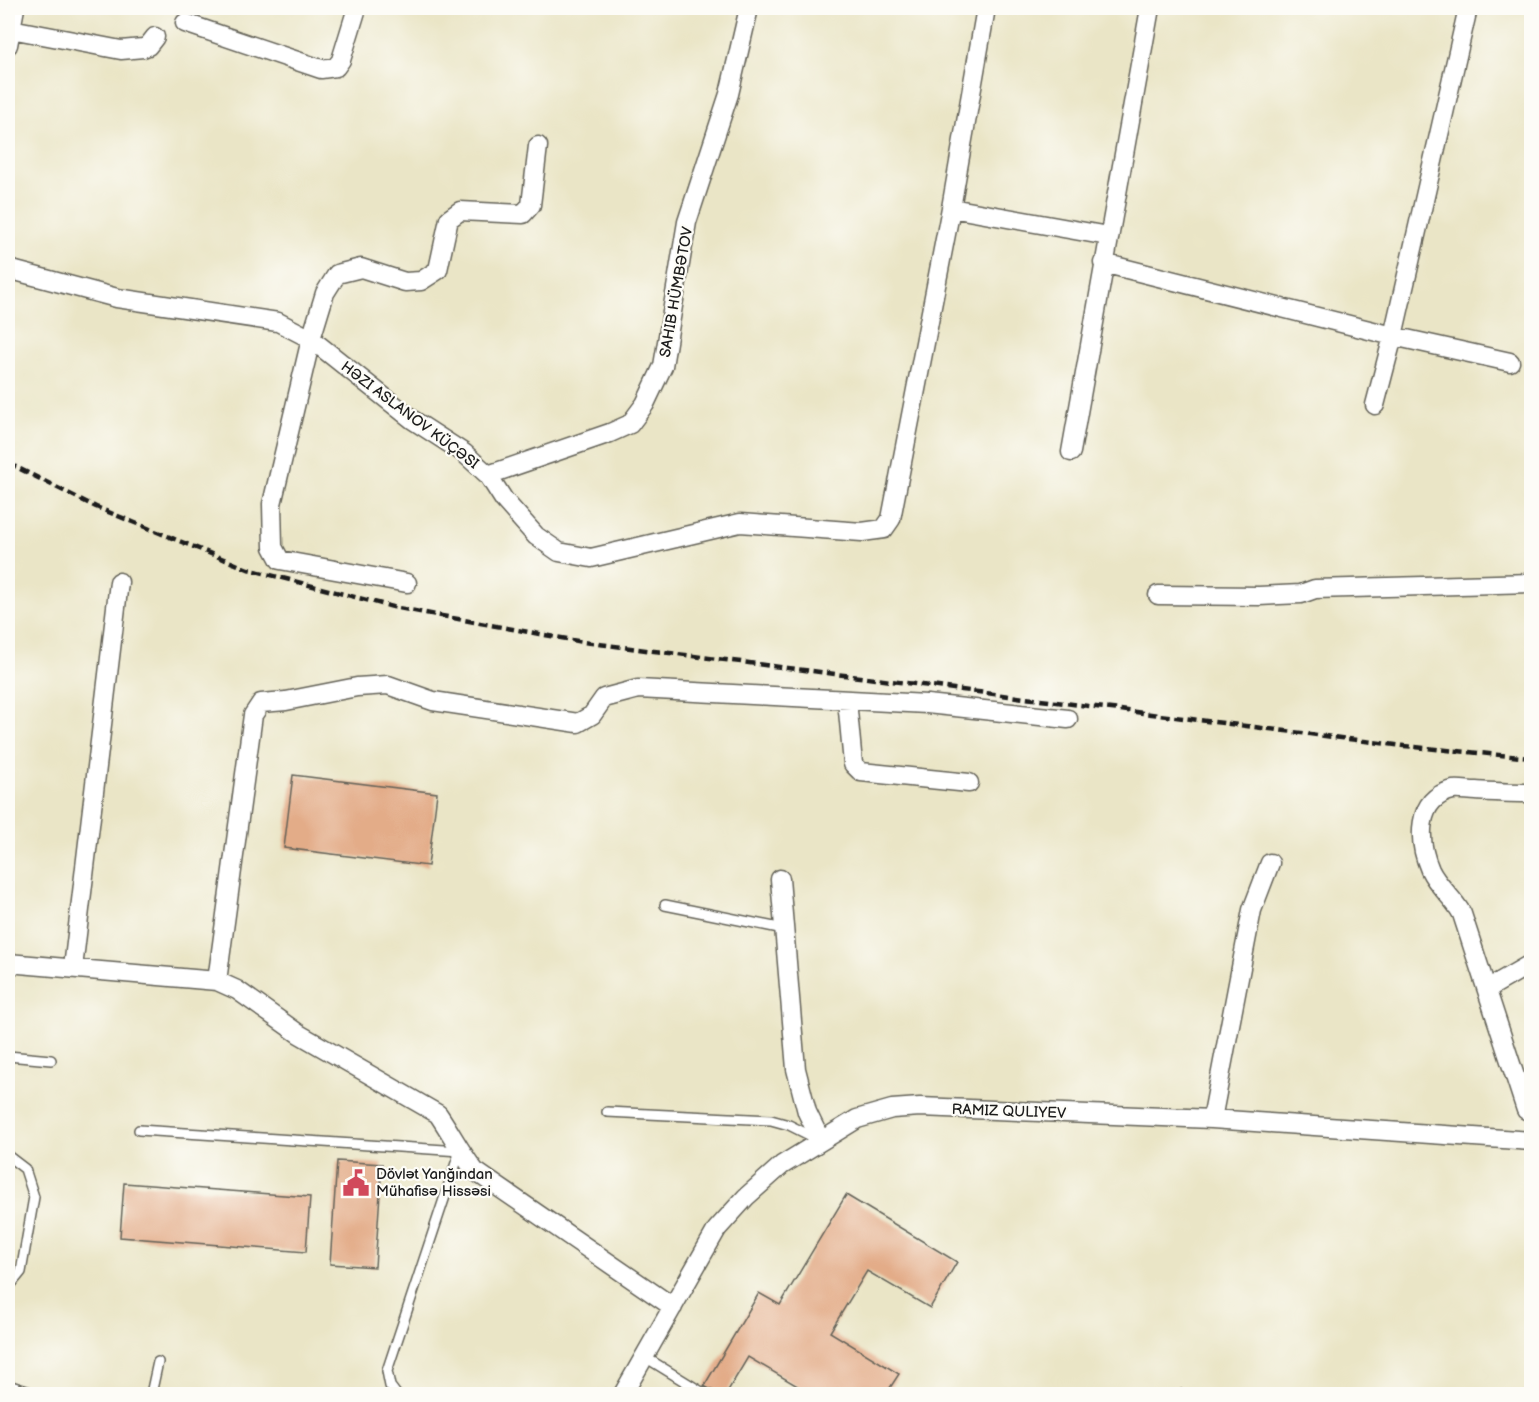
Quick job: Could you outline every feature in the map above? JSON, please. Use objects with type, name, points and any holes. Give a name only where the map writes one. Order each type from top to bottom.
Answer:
[{"type":"street","points":[[15,8],[9,37],[121,50],[143,48],[148,46],[155,37]]},
{"type":"street","points":[[185,23],[321,69],[336,67],[341,60],[357,8]]},
{"type":"street","name":"SAHIB HÜMBƏTOV","points":[[488,475],[630,424],[645,404],[663,366],[687,222],[729,94],[748,8]]},
{"type":"street","points":[[986,8],[951,207],[1108,236]]},
{"type":"street","points":[[1071,452],[1150,8]]},
{"type":"street","points":[[1375,405],[1468,8]]},
{"type":"street","points":[[407,583],[280,560],[273,547],[272,504],[311,339],[325,292],[337,274],[361,268],[405,282],[421,281],[438,270],[449,219],[460,211],[523,214],[531,205],[538,146]]},
{"type":"street","name":"HƏZI ASLANOV KÜÇƏSI","points":[[8,269],[117,298],[278,322],[311,339],[413,420],[464,453],[488,475],[504,500],[536,536],[559,552],[591,558],[740,524],[862,532],[884,529],[891,519],[951,207]]},
{"type":"street","points":[[1103,262],[1393,336],[1510,362]]},
{"type":"street","points":[[73,968],[119,582]]},
{"type":"street","points":[[1158,595],[1258,596],[1301,594],[1315,589],[1532,583]]},
{"type":"street","points":[[217,981],[253,715],[261,703],[286,701],[357,687],[387,685],[433,702],[578,723],[592,715],[604,698],[638,689],[927,704],[1068,719]]},
{"type":"street","points":[[847,700],[853,764],[861,771],[969,783]]},
{"type":"street","points":[[1526,1141],[1529,1109],[1462,914],[1456,902],[1431,872],[1422,847],[1420,831],[1426,809],[1437,796],[1454,790],[1532,793]]},
{"type":"street","points":[[1212,1119],[1252,910],[1270,864]]},
{"type":"street","points":[[780,879],[796,1069],[807,1112],[820,1141]]},
{"type":"street","points":[[8,963],[217,981],[237,990],[299,1034],[438,1114],[475,1171],[673,1307]]},
{"type":"street","points":[[1487,989],[1532,963]]},
{"type":"street","name":"RAMIZ QULIYEV","points":[[624,1395],[717,1229],[746,1197],[782,1165],[820,1141],[857,1119],[892,1109],[920,1107],[1212,1119],[1526,1141]]},
{"type":"lane","points":[[665,905],[784,929]]},
{"type":"lane","points":[[8,1056],[51,1060]]},
{"type":"lane","points":[[607,1112],[771,1120],[789,1125],[820,1141]]},
{"type":"lane","points":[[139,1130],[460,1151],[387,1371],[390,1386],[396,1395]]},
{"type":"lane","points":[[8,1156],[25,1169],[34,1197],[21,1272],[8,1288]]},
{"type":"lane","points":[[645,1357],[705,1395]]},
{"type":"lane","points":[[152,1395],[158,1362]]},
{"type":"lane","points":[[8,1385],[36,1395]]},
{"type":"building","points":[[293,775],[437,793],[428,866],[284,848]]},
{"type":"building","points":[[337,1161],[382,1164],[375,1267],[330,1264]]},
{"type":"building","points":[[124,1183],[310,1197],[306,1252],[120,1237]]},
{"type":"building","points":[[846,1195],[957,1262],[930,1308],[867,1271],[830,1332],[899,1374],[886,1394],[811,1394],[748,1357],[726,1394],[719,1394],[704,1386],[759,1293],[780,1305]]},
{"type":"railway","points":[[8,463],[96,507],[248,569],[393,607],[583,642],[1404,746],[1532,758]]},
{"type":"place","name":"Dövlət Yanğından Mühafisə Hissəsi","points":[[356,1183]]}]
